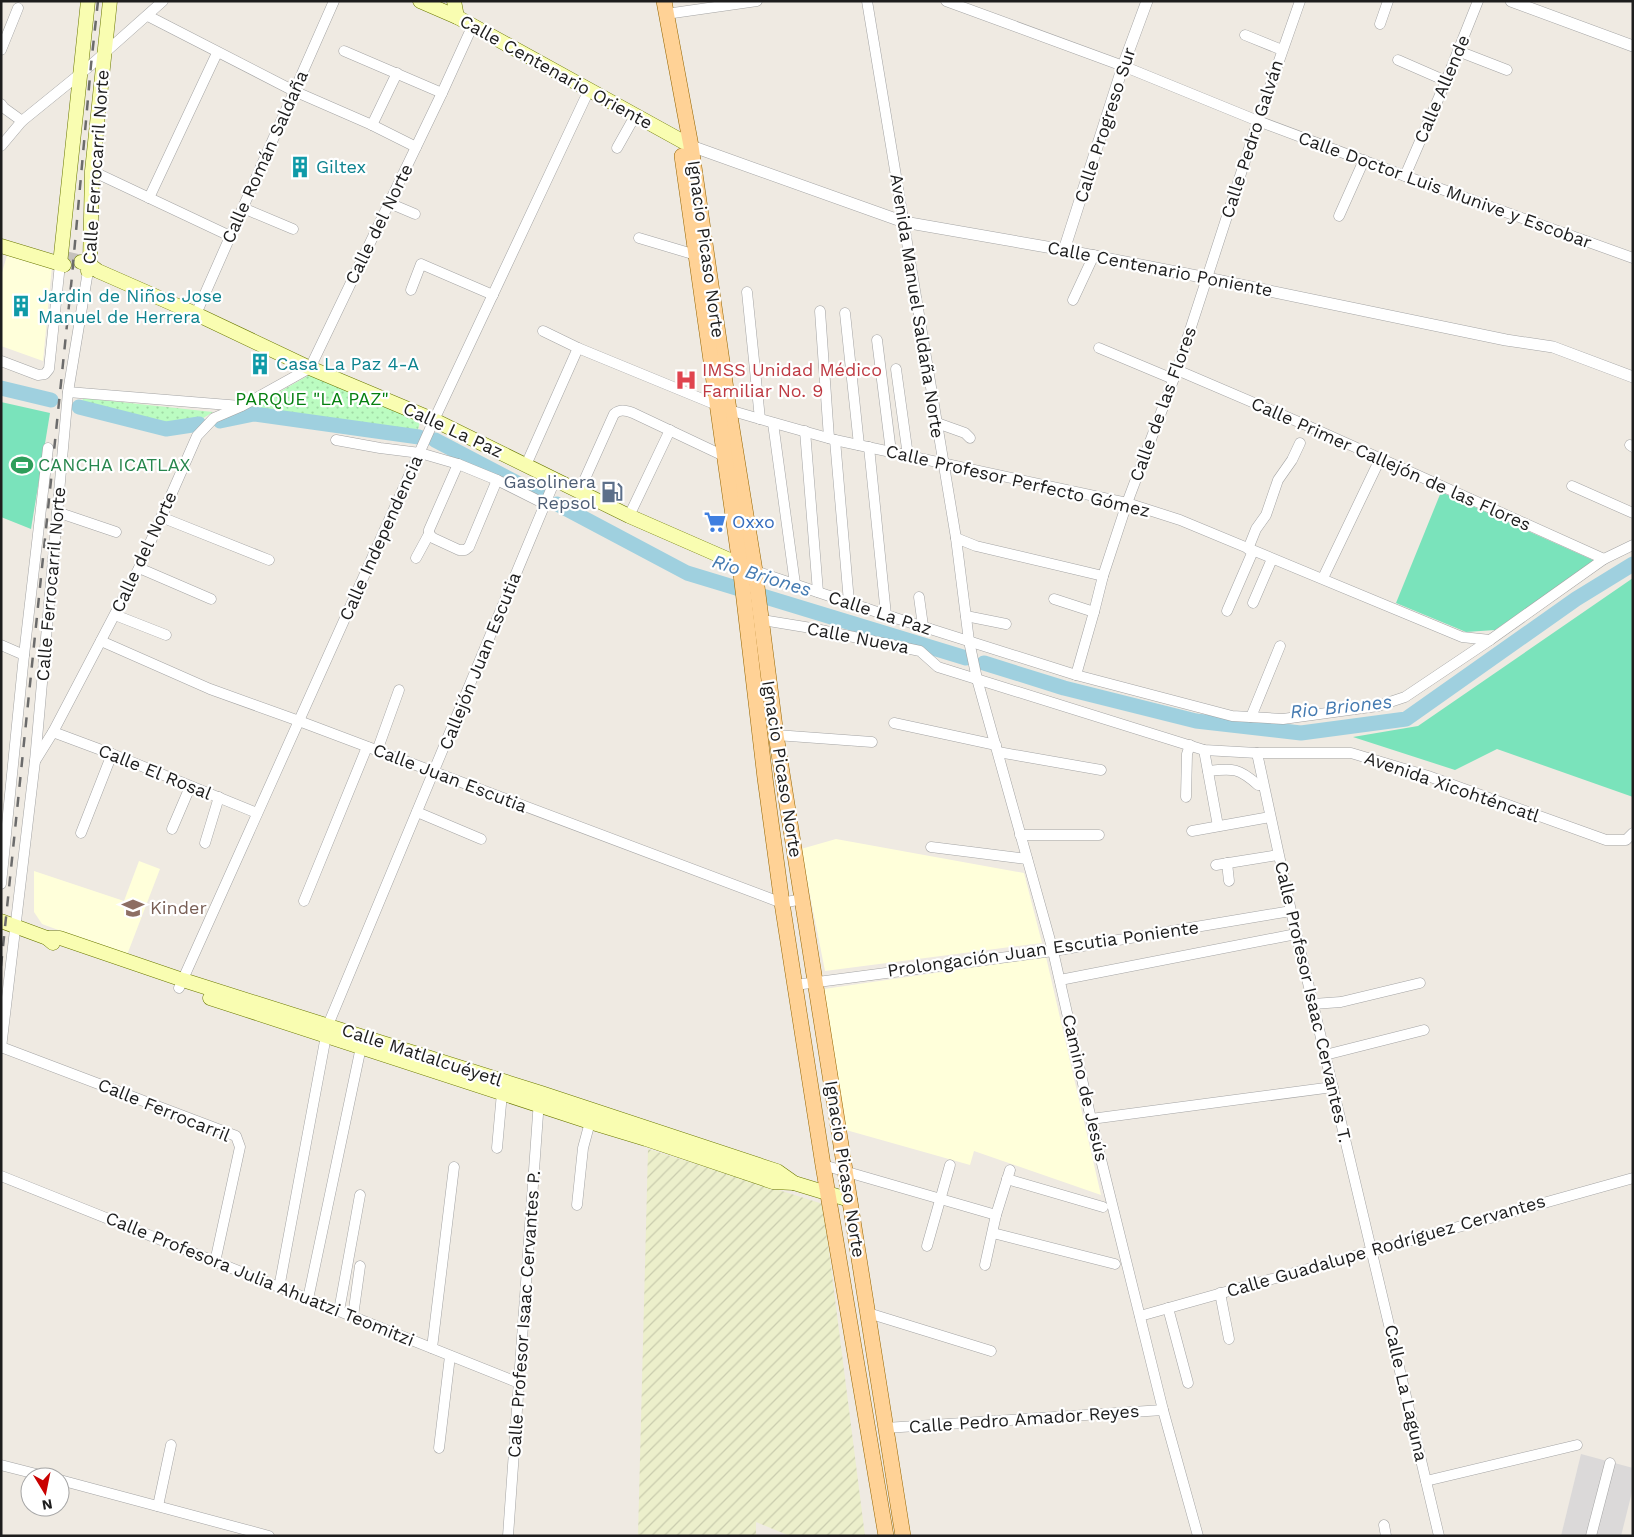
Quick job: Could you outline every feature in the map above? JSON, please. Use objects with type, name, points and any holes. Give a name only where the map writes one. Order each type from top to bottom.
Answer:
[{"type":"main road","points":[[1,246],[60,261],[88,1]]},
{"type":"main road","name":"Calle Ferrocarril Norte","points":[[87,268],[92,172],[110,1]]},
{"type":"main road","name":"Calle Centenario Oriente","points":[[420,1],[457,17],[685,143]]},
{"type":"main road","points":[[454,1],[457,17]]},
{"type":"main road","name":"Ignacio Picaso Norte","points":[[665,8],[723,407],[724,456],[740,565],[765,778],[782,902],[823,1166],[886,1536]]},
{"type":"main road","name":"Ignacio Picaso Norte","points":[[685,143],[696,255],[723,407],[756,571],[776,735],[903,1536]]},
{"type":"main road","name":"Calle La Paz","points":[[87,268],[196,314],[310,368],[434,420],[629,516],[756,571]]},
{"type":"main road","name":"Calle Matlalcuéyetl","points":[[1,921],[47,938],[57,946],[540,1099],[777,1171],[794,1182],[850,1200]]},
{"type":"main road","name":"Calle Matlalcuéyetl","points":[[327,1030],[361,1047],[502,1093],[540,1099],[590,1122],[774,1182],[794,1182]]},
{"type":"street","points":[[1,146],[22,121],[148,16],[163,1]]},
{"type":"street","name":"Calle Román Saldaña","points":[[196,314],[334,1]]},
{"type":"street","points":[[665,8],[757,1]]},
{"type":"street","name":"Avenida Manuel Saldaña Norte","points":[[867,1],[956,538],[969,641]]},
{"type":"street","name":"Calle Doctor Luis Munive y Escobar","points":[[946,1],[1123,66],[1258,121],[1405,176],[1633,258]]},
{"type":"street","name":"Calle Progreso Sur","points":[[1064,250],[1123,66],[1147,1]]},
{"type":"street","name":"Calle Pedro Galván","points":[[1207,278],[1258,121],[1300,1]]},
{"type":"street","points":[[1380,24],[1388,1]]},
{"type":"street","name":"Calle Allende","points":[[1405,176],[1478,1]]},
{"type":"street","points":[[1511,1],[1633,46]]},
{"type":"street","points":[[1,50],[18,8]]},
{"type":"street","points":[[148,16],[294,91],[372,125],[416,147]]},
{"type":"street","name":"Calle del Norte","points":[[35,761],[53,732],[139,568],[198,436],[214,418],[242,406],[310,368],[472,27]]},
{"type":"street","points":[[1245,35],[1282,50]]},
{"type":"street","points":[[1458,50],[1507,70]]},
{"type":"street","points":[[344,51],[397,72],[442,93]]},
{"type":"street","points":[[150,198],[217,53]]},
{"type":"street","points":[[1398,60],[1446,81]]},
{"type":"street","points":[[372,125],[397,72]]},
{"type":"street","name":"Calle Independencia","points":[[181,984],[434,420],[588,90]]},
{"type":"street","points":[[2,106],[22,121]]},
{"type":"street","points":[[617,148],[635,116]]},
{"type":"street","name":"Calle Centenario Poniente","points":[[685,143],[904,222],[1064,250],[1506,340],[1553,347],[1633,377]]},
{"type":"street","points":[[1339,216],[1364,160]]},
{"type":"street","points":[[92,172],[230,236]]},
{"type":"street","points":[[389,203],[415,214]]},
{"type":"street","points":[[243,208],[293,229]]},
{"type":"street","points":[[639,238],[696,255]]},
{"type":"street","points":[[1073,300],[1094,256]]},
{"type":"street","points":[[1,361],[38,374],[45,374],[49,369],[60,261]]},
{"type":"street","points":[[411,290],[421,264],[493,295]]},
{"type":"street","name":"Calle Ferrocarril Norte","points":[[1,1047],[35,761],[68,392],[87,268]]},
{"type":"street","name":"Calle de las Flores","points":[[1076,674],[1103,576],[1127,502],[1175,375],[1207,278]]},
{"type":"street","points":[[747,292],[760,419]]},
{"type":"street","points":[[820,311],[849,602]]},
{"type":"street","points":[[845,313],[886,615]]},
{"type":"street","name":"Calle Profesor Perfecto Gómez","points":[[543,331],[578,348],[723,407],[773,423],[832,439],[943,464],[1127,502],[1180,520],[1462,637],[1490,640]]},
{"type":"street","points":[[876,340],[891,452]]},
{"type":"street","points":[[526,465],[578,348]]},
{"type":"street","name":"Calle Primer Callejón de las Flores","points":[[1099,348],[1308,426],[1604,559]]},
{"type":"street","points":[[896,369],[908,456]]},
{"type":"street","points":[[68,392],[242,406]]},
{"type":"street","points":[[579,492],[614,414],[618,411],[624,410],[633,413],[724,456]]},
{"type":"street","points":[[773,423],[795,584]]},
{"type":"street","points":[[937,423],[965,433],[970,438]]},
{"type":"street","points":[[629,516],[670,430]]},
{"type":"street","points":[[805,431],[818,592]]},
{"type":"street","name":"Calle La Paz","points":[[336,440],[420,453],[458,464],[497,480],[545,504]]},
{"type":"street","points":[[1228,611],[1256,529],[1266,515],[1278,480],[1292,460],[1300,443]]},
{"type":"street","points":[[1,884],[24,655],[48,448]]},
{"type":"street","points":[[1323,578],[1380,459]]},
{"type":"street","points":[[416,558],[429,534],[458,464]]},
{"type":"street","points":[[429,534],[433,538],[459,550],[465,550],[469,547],[497,480]]},
{"type":"street","name":"Callejón Juan Escutia","points":[[279,1288],[327,1030],[555,480]]},
{"type":"street","points":[[1572,486],[1633,513]]},
{"type":"street","points":[[58,512],[116,532]]},
{"type":"street","points":[[161,518],[269,560]]},
{"type":"street","points":[[956,538],[976,546],[1103,576]]},
{"type":"street","name":"Calle La Paz","points":[[756,571],[886,615],[1076,674],[1232,716],[1282,719],[1378,706],[1404,697],[1490,640],[1604,559],[1633,545]]},
{"type":"street","points":[[1253,603],[1272,559]]},
{"type":"street","points":[[139,568],[211,599]]},
{"type":"street","points":[[919,597],[923,626]]},
{"type":"street","points":[[1054,599],[1094,612]]},
{"type":"street","points":[[115,615],[166,635]]},
{"type":"street","name":"Calle Nueva","points":[[761,615],[811,628],[920,651],[938,667],[977,679]]},
{"type":"street","points":[[966,616],[1006,624]]},
{"type":"street","name":"Calle Juan Escutia","points":[[101,641],[210,690],[299,721],[782,902],[802,899]]},
{"type":"street","name":"Camino de Jesús","points":[[969,641],[977,679],[1054,951],[1091,1119],[1164,1410],[1198,1536]]},
{"type":"street","points":[[1,645],[24,655]]},
{"type":"street","points":[[1251,718],[1280,646]]},
{"type":"street","name":"Avenida Xicohténcatl","points":[[977,679],[1204,750],[1257,753],[1351,753],[1428,776],[1606,840],[1626,840],[1633,834]]},
{"type":"street","points":[[377,751],[399,690]]},
{"type":"street","points":[[894,723],[997,749],[1101,770]]},
{"type":"street","name":"Calle El Rosal","points":[[53,732],[258,813]]},
{"type":"street","points":[[776,735],[872,742]]},
{"type":"street","points":[[1186,797],[1187,754],[1190,745]]},
{"type":"street","points":[[304,902],[367,747]]},
{"type":"street","points":[[1204,750],[1218,826]]},
{"type":"street","name":"Calle Profesor Isaac Cervantes T.","points":[[1257,753],[1296,934],[1372,1250]]},
{"type":"street","points":[[81,833],[112,754]]},
{"type":"street","points":[[1208,771],[1236,770],[1246,774],[1258,786],[1263,785]]},
{"type":"street","points":[[172,829],[190,787]]},
{"type":"street","points":[[205,843],[219,797]]},
{"type":"street","points":[[418,812],[481,839]]},
{"type":"street","points":[[1192,831],[1270,816]]},
{"type":"street","points":[[1020,835],[1099,835]]},
{"type":"street","points":[[931,847],[1027,859]]},
{"type":"street","points":[[1229,881],[1221,864],[1278,854]]},
{"type":"street","name":"Prolongación Juan Escutia Poniente","points":[[795,984],[1054,951],[1291,911]]},
{"type":"street","points":[[1060,980],[1296,934]]},
{"type":"street","points":[[1313,1004],[1341,1002],[1420,983]]},
{"type":"street","points":[[1325,1055],[1424,1030]]},
{"type":"street","name":"Calle Ferrocarril","points":[[1,1047],[236,1136],[240,1147],[215,1262]]},
{"type":"street","points":[[308,1299],[361,1047]]},
{"type":"street","points":[[1091,1119],[1333,1087]]},
{"type":"street","points":[[497,1148],[502,1093]]},
{"type":"street","name":"Calle Profesor Isaac Cervantes P.","points":[[508,1536],[540,1099]]},
{"type":"street","points":[[577,1205],[583,1148],[590,1122]]},
{"type":"street","points":[[927,1246],[950,1165]]},
{"type":"street","points":[[823,1166],[996,1215]]},
{"type":"street","points":[[432,1348],[454,1167]]},
{"type":"street","points":[[984,1265],[996,1215],[1009,1174],[1103,1207]]},
{"type":"street","name":"Calle Profesora Julia Ahuatzi Teomitzi","points":[[1,1176],[519,1383]]},
{"type":"street","name":"Calle Guadalupe Rodríguez Cervantes","points":[[1140,1316],[1633,1178]]},
{"type":"street","points":[[339,1311],[360,1196]]},
{"type":"street","points":[[993,1233],[1115,1264]]},
{"type":"street","name":"Calle La Laguna","points":[[1372,1250],[1439,1536]]},
{"type":"street","points":[[354,1316],[360,1266]]},
{"type":"street","points":[[1220,1293],[1229,1339]]},
{"type":"street","points":[[1168,1308],[1188,1383]]},
{"type":"street","points":[[868,1313],[991,1351]]},
{"type":"street","points":[[439,1448],[450,1356]]},
{"type":"street","name":"Calle Pedro Amador Reyes","points":[[885,1428],[1164,1410]]},
{"type":"street","points":[[158,1506],[171,1445]]},
{"type":"street","points":[[1426,1481],[1577,1445]]},
{"type":"street","points":[[1591,1536],[1610,1463]]},
{"type":"street","points":[[1,1465],[20,1470]]},
{"type":"street","points":[[70,1483],[268,1536]]},
{"type":"shaded area","points":[[8,252],[28,257],[28,262],[52,266],[43,361],[1,346],[1,276]]},
{"type":"shaded area","points":[[836,839],[1024,873],[1042,943],[825,971],[801,849]]},
{"type":"shaded area","points":[[139,861],[160,869],[127,955],[42,924],[34,912],[34,871],[124,901]]},
{"type":"shaded area","points":[[1046,957],[1101,1195],[974,1151],[970,1165],[846,1130],[824,989]]},
{"type":"shaded area","points":[[648,1149],[823,1204],[865,1536],[790,1536],[756,1522],[756,1536],[638,1536]]},
{"type":"shaded area","points":[[1581,1454],[1633,1468],[1633,1488],[1621,1536],[1561,1536]]},
{"type":"green space","name":"PARQUE \"LA PAZ\"","points":[[311,374],[420,422],[416,437],[244,412]]},
{"type":"green space","points":[[83,398],[213,412],[200,420],[168,423],[82,405]]},
{"type":"green space","name":"CANCHA ICATLAX","points":[[1,402],[50,413],[31,529],[1,517]]},
{"type":"green space","points":[[1441,492],[1595,561],[1495,630],[1466,632],[1396,603]]},
{"type":"green space","points":[[1633,578],[1633,797],[1497,749],[1455,770],[1353,737],[1418,726]]},
{"type":"waterway","name":"Rio Briones","points":[[1,388],[51,400]]},
{"type":"waterway","name":"Rio Briones","points":[[79,407],[166,429],[199,424]]},
{"type":"waterway","name":"Rio Briones","points":[[220,421],[254,414],[419,437]]},
{"type":"waterway","name":"Rio Briones","points":[[435,440],[540,495]]},
{"type":"waterway","name":"Rio Briones","points":[[557,504],[687,573],[966,658]]},
{"type":"waterway","name":"Rio Briones","points":[[984,663],[1064,688],[1196,721],[1301,733],[1406,719],[1576,599],[1633,564]]},
{"type":"tunnel","points":[[65,258],[81,262]]},
{"type":"railway","points":[[1,966],[72,276],[98,1]]},
{"type":"place","name":"Giltex","points":[[300,167]]},
{"type":"place","name":"Jardin de Niños Jose Manuel de Herrera","points":[[21,306]]},
{"type":"place","name":"Casa La Paz 4-A","points":[[260,364]]},
{"type":"place","name":"IMSS Unidad Médico Familiar No. 9","points":[[686,380]]},
{"type":"place","name":"CANCHA ICATLAX","points":[[22,465]]},
{"type":"place","name":"Gasolinera Repsol","points":[[612,492]]},
{"type":"place","name":"Oxxo","points":[[715,522]]},
{"type":"place","name":"Kinder","points":[[133,908]]}]
